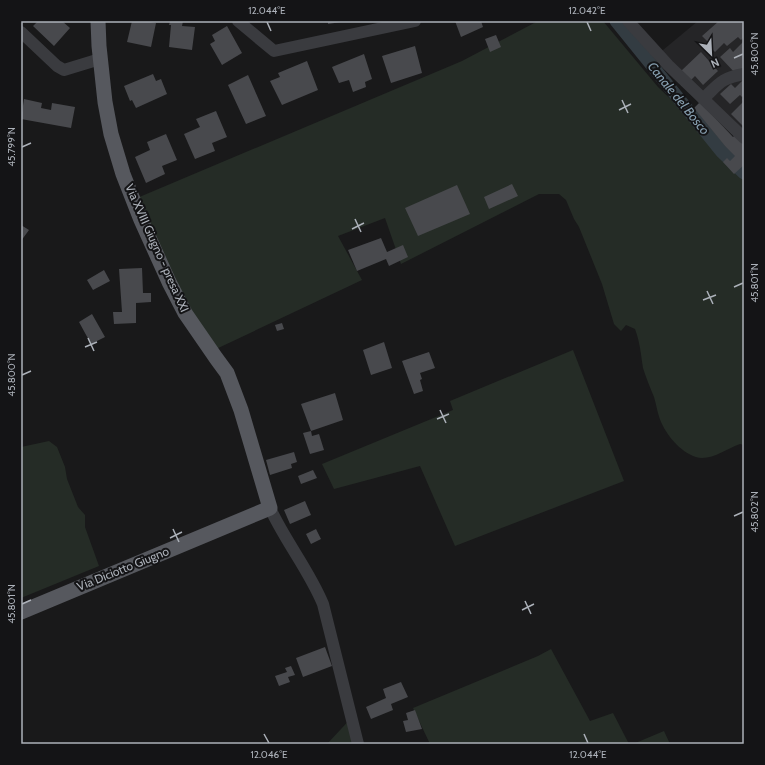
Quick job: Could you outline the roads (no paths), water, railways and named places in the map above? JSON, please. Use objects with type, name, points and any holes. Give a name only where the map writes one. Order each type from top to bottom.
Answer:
[{"type":"main road","name":"Via XVIII Giugno - presa XXI","points":[[98,21],[100,59],[105,102],[111,134],[123,174],[141,220],[182,307],[227,372],[241,410],[270,508]]},
{"type":"main road","name":"Via Diciotto Giugno","points":[[21,612],[270,508]]},
{"type":"street","points":[[238,21],[274,51],[415,21]]},
{"type":"street","points":[[628,21],[668,65],[744,138]]},
{"type":"street","points":[[21,32],[56,66],[64,70],[100,59]]},
{"type":"street","points":[[703,99],[721,82],[729,77],[744,74]]},
{"type":"street","points":[[270,508],[278,525],[316,587],[323,604],[358,744]]},
{"type":"waterway","name":"Canale del Bosco","points":[[616,21],[721,151],[744,173]]}]
